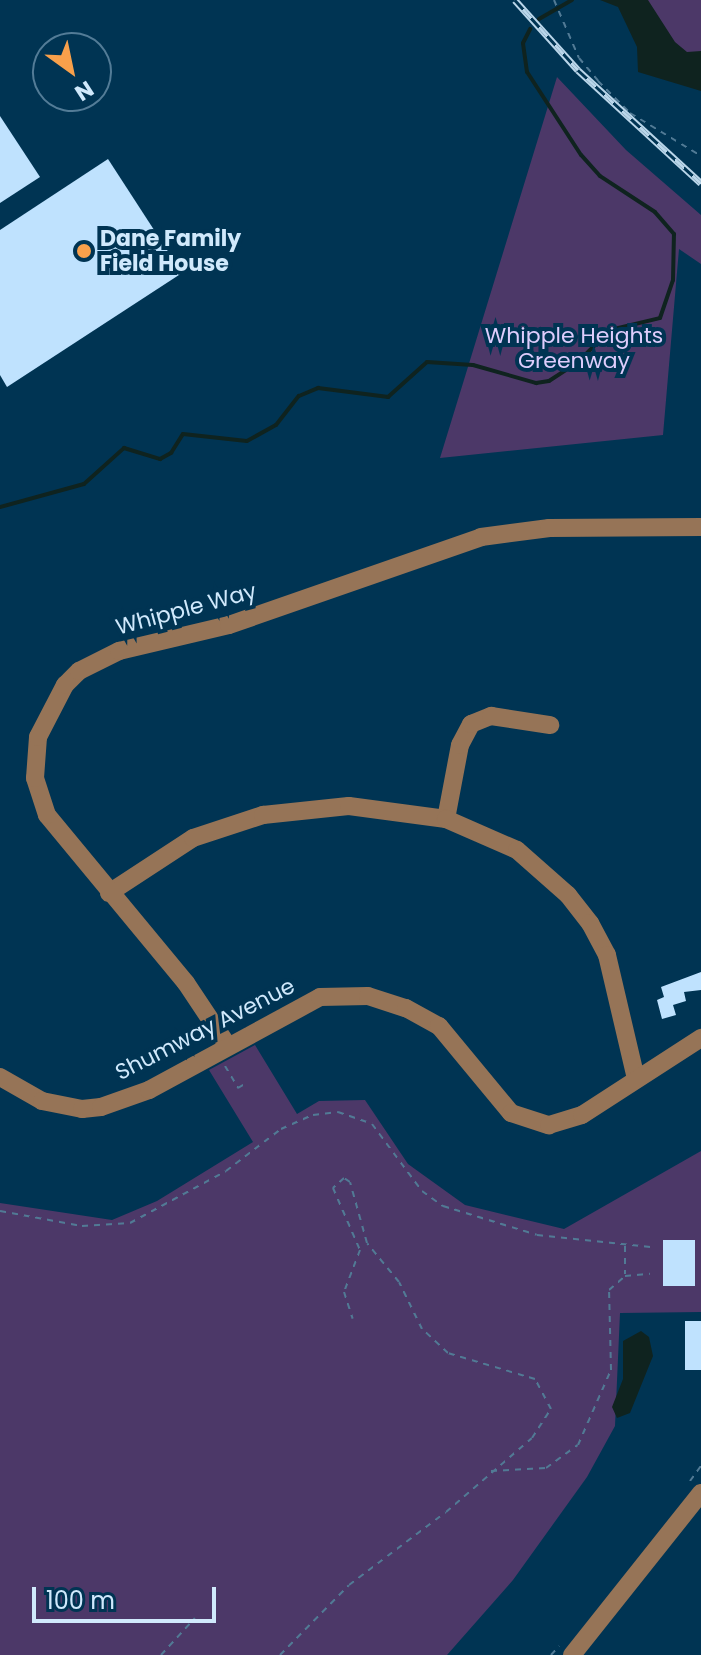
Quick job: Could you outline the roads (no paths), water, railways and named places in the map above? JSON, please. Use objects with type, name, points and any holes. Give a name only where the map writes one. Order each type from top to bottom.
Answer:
[{"type":"street","name":"Whipple Way","points":[[228,1046],[170,964],[59,835],[35,778],[42,721],[65,685],[88,665],[119,651],[300,603],[481,537],[549,528],[701,527]]},
{"type":"street","points":[[446,819],[460,745],[471,724],[491,716],[550,725]]},
{"type":"street","points":[[109,893],[193,838],[263,815],[349,806],[446,819],[517,850],[560,886],[590,923],[607,955],[636,1079]]},
{"type":"street","name":"Shumway Avenue","points":[[0,1077],[42,1101],[101,1107],[149,1090],[320,997],[368,996],[406,1008],[439,1026],[502,1104],[529,1122],[549,1125],[582,1115],[701,1038]]},
{"type":"street","points":[[572,1655],[701,1493]]},
{"type":"waterway","points":[[539,19],[572,0]]},
{"type":"waterway","points":[[0,507],[84,484],[124,448],[160,459],[171,453],[183,434],[247,441],[276,425],[299,396],[318,388],[388,397],[427,362],[473,365],[536,383],[549,381],[578,362],[610,330],[660,318],[673,280],[674,234],[655,212],[600,176],[581,155],[527,72],[523,43],[530,29]]},
{"type":"railway","points":[[515,0],[578,70],[701,183]]},
{"type":"place","name":"Dane Family Field House","points":[[84,251]]},
{"type":"park label","name":"Whipple Heights Greenway","points":[[574,348]]}]
